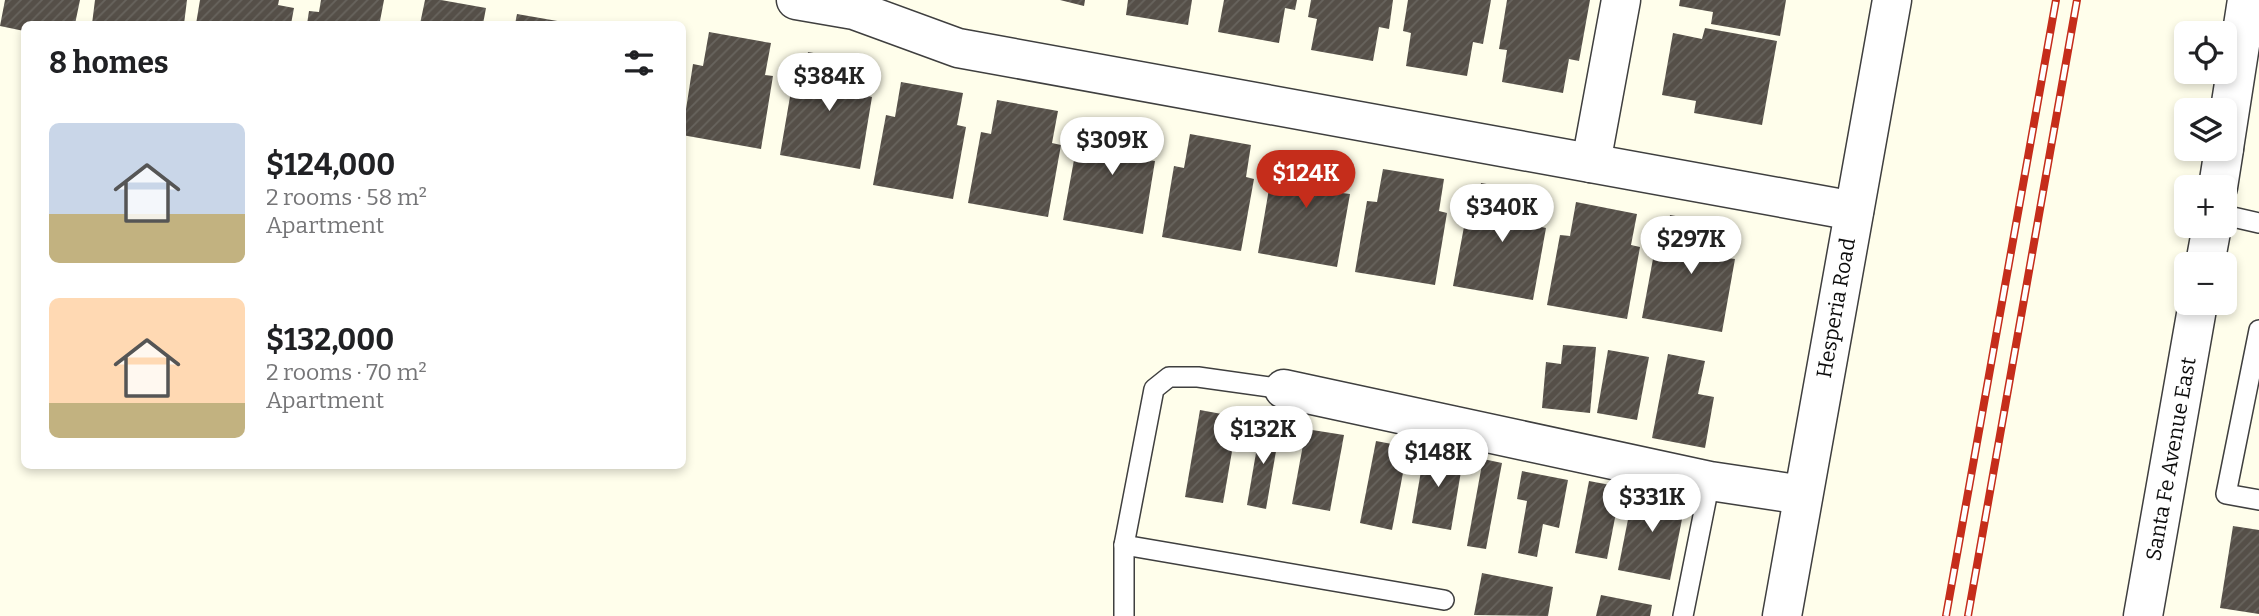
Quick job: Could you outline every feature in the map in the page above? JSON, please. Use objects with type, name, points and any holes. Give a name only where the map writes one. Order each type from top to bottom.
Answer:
[{"type":"street","points":[[796,0],[854,10],[958,48],[1854,211]]},
{"type":"street","points":[[1591,163],[1621,0]]},
{"type":"street","name":"Hesperia Road","points":[[1782,616],[1892,0]]},
{"type":"street","points":[[2232,98],[2247,0]]},
{"type":"street","name":"Santa Fe Avenue East","points":[[2143,616],[2196,315]]},
{"type":"street","points":[[1284,389],[1710,481],[1803,495]]},
{"type":"lane","points":[[2237,218],[2259,223]]},
{"type":"lane","points":[[2259,330],[2226,494],[2259,500]]},
{"type":"lane","points":[[1124,616],[1124,545],[1154,389],[1169,377],[1198,377],[1284,389]]},
{"type":"lane","points":[[1683,616],[1710,481]]},
{"type":"lane","points":[[1124,545],[1444,600]]},
{"type":"building","points":[[5,0],[80,0],[76,21],[21,21],[21,30],[0,26]]},
{"type":"building","points":[[95,0],[187,0],[184,21],[92,21]]},
{"type":"building","points":[[200,0],[279,0],[278,5],[294,8],[292,21],[196,21]]},
{"type":"building","points":[[321,0],[384,0],[380,21],[307,21],[309,11],[319,12]]},
{"type":"building","points":[[425,0],[486,8],[484,21],[421,21]]},
{"type":"building","points":[[1060,0],[1085,0],[1084,6]]},
{"type":"building","points":[[1128,0],[1192,0],[1188,25],[1126,15]]},
{"type":"building","points":[[1224,0],[1297,0],[1295,10],[1285,8],[1279,43],[1218,32]]},
{"type":"building","points":[[1311,0],[1393,0],[1389,29],[1379,27],[1373,61],[1311,50],[1317,19],[1308,17]]},
{"type":"building","points":[[1408,0],[1491,0],[1483,44],[1473,42],[1467,76],[1406,66],[1411,33],[1403,31]]},
{"type":"building","points":[[1507,0],[1590,0],[1579,61],[1569,59],[1563,93],[1502,82],[1507,50],[1499,49]]},
{"type":"building","points":[[1680,0],[1786,0],[1780,36],[1711,24],[1713,12],[1679,6]]},
{"type":"building","points":[[517,14],[557,21],[516,21]]},
{"type":"building","points":[[1705,28],[1777,41],[1762,125],[1694,113],[1696,101],[1662,95],[1673,33],[1702,39]]},
{"type":"building","points":[[709,32],[771,43],[765,75],[773,76],[761,149],[686,136],[686,109],[693,64],[703,66]]},
{"type":"building","points":[[808,52],[869,63],[864,95],[872,97],[860,169],[780,155],[792,85],[802,86]]},
{"type":"building","points":[[901,82],[963,93],[957,125],[966,127],[953,199],[873,185],[886,115],[895,117]]},
{"type":"building","points":[[997,100],[1058,111],[1052,143],[1061,145],[1048,217],[968,203],[981,132],[991,134]]},
{"type":"building","points":[[1091,117],[1153,128],[1147,160],[1155,161],[1143,234],[1063,220],[1076,149],[1085,151]]},
{"type":"building","points":[[1190,134],[1251,145],[1246,177],[1254,179],[1241,251],[1162,237],[1174,166],[1184,168]]},
{"type":"building","points":[[1286,150],[1347,161],[1342,193],[1350,194],[1337,267],[1258,253],[1270,183],[1280,184]]},
{"type":"building","points":[[1383,169],[1444,179],[1439,211],[1447,213],[1435,285],[1355,272],[1367,201],[1377,202]]},
{"type":"building","points":[[1481,183],[1543,194],[1537,226],[1546,228],[1533,300],[1453,286],[1466,216],[1475,217]]},
{"type":"building","points":[[1576,202],[1637,214],[1631,245],[1640,247],[1627,319],[1547,305],[1560,235],[1570,236]]},
{"type":"building","points":[[1670,215],[1732,226],[1726,258],[1735,259],[1722,332],[1642,318],[1655,248],[1664,249]]},
{"type":"building","points":[[1563,345],[1596,347],[1590,413],[1542,408],[1546,362],[1561,364]]},
{"type":"building","points":[[1608,350],[1649,357],[1637,420],[1597,413]]},
{"type":"building","points":[[1668,354],[1705,361],[1698,394],[1714,397],[1705,448],[1652,438]]},
{"type":"building","points":[[1200,410],[1238,417],[1223,503],[1185,497]]},
{"type":"building","points":[[1261,424],[1280,428],[1266,509],[1247,505]]},
{"type":"building","points":[[1306,429],[1344,435],[1330,511],[1292,504]]},
{"type":"building","points":[[1376,441],[1408,447],[1392,530],[1360,523]]},
{"type":"building","points":[[1425,448],[1464,454],[1451,530],[1412,523]]},
{"type":"building","points":[[1483,459],[1502,463],[1486,549],[1467,546]]},
{"type":"building","points":[[1522,471],[1568,480],[1559,528],[1543,524],[1537,557],[1518,553],[1527,501],[1517,499]]},
{"type":"building","points":[[1589,481],[1621,487],[1607,559],[1575,553]]},
{"type":"building","points":[[1634,489],[1686,499],[1670,580],[1618,570]]},
{"type":"building","points":[[2233,526],[2259,530],[2259,614],[2220,608]]},
{"type":"building","points":[[1482,573],[1553,587],[1548,616],[1474,615]]},
{"type":"building","points":[[1601,595],[1652,605],[1650,616],[1596,616]]},
{"type":"railway","points":[[1946,616],[2056,0]]},
{"type":"railway","points":[[1968,616],[2077,0]]}]
